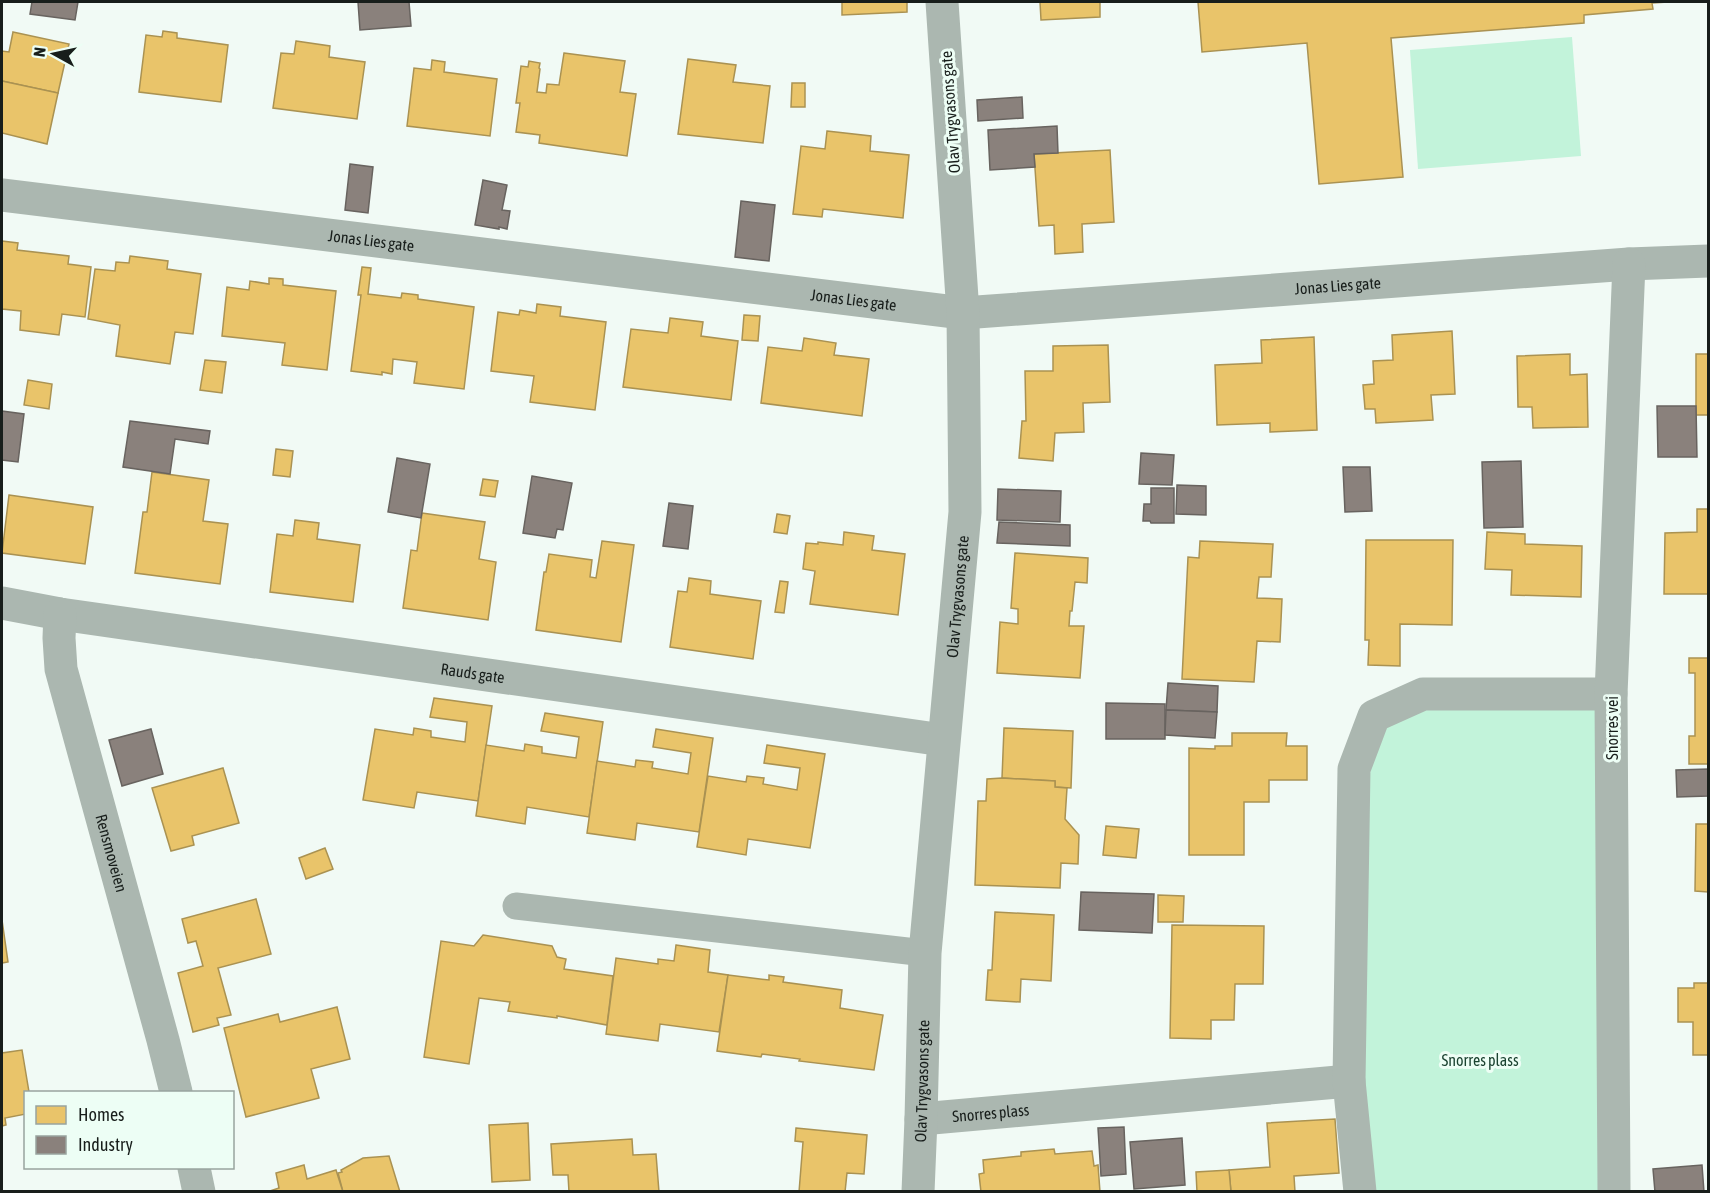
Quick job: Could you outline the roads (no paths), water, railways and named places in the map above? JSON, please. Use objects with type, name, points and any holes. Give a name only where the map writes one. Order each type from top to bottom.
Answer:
[{"type":"street","name":"Olav Trygvasons gate","points":[[918,1191],[925,953],[965,512],[963,313],[942,2]]},
{"type":"street","name":"Jonas Lies gate","points":[[2,195],[963,313],[1629,264],[1708,261]]},
{"type":"street","name":"Snorres vei","points":[[1614,1191],[1611,694],[1629,264]]},
{"type":"street","name":"Rauds gate","points":[[2,603],[60,614],[943,741]]},
{"type":"street","name":"Rensmoveien","points":[[60,614],[61,669],[176,1091]]},
{"type":"street","points":[[1360,1191],[1348,1081],[1354,769],[1374,716],[1423,694],[1611,694]]},
{"type":"street","name":"Snorres plass","points":[[921,1119],[1348,1081]]},
{"type":"street","points":[[194,1169],[199,1191]]},
{"type":"lane","points":[[516,906],[925,953]]}]
